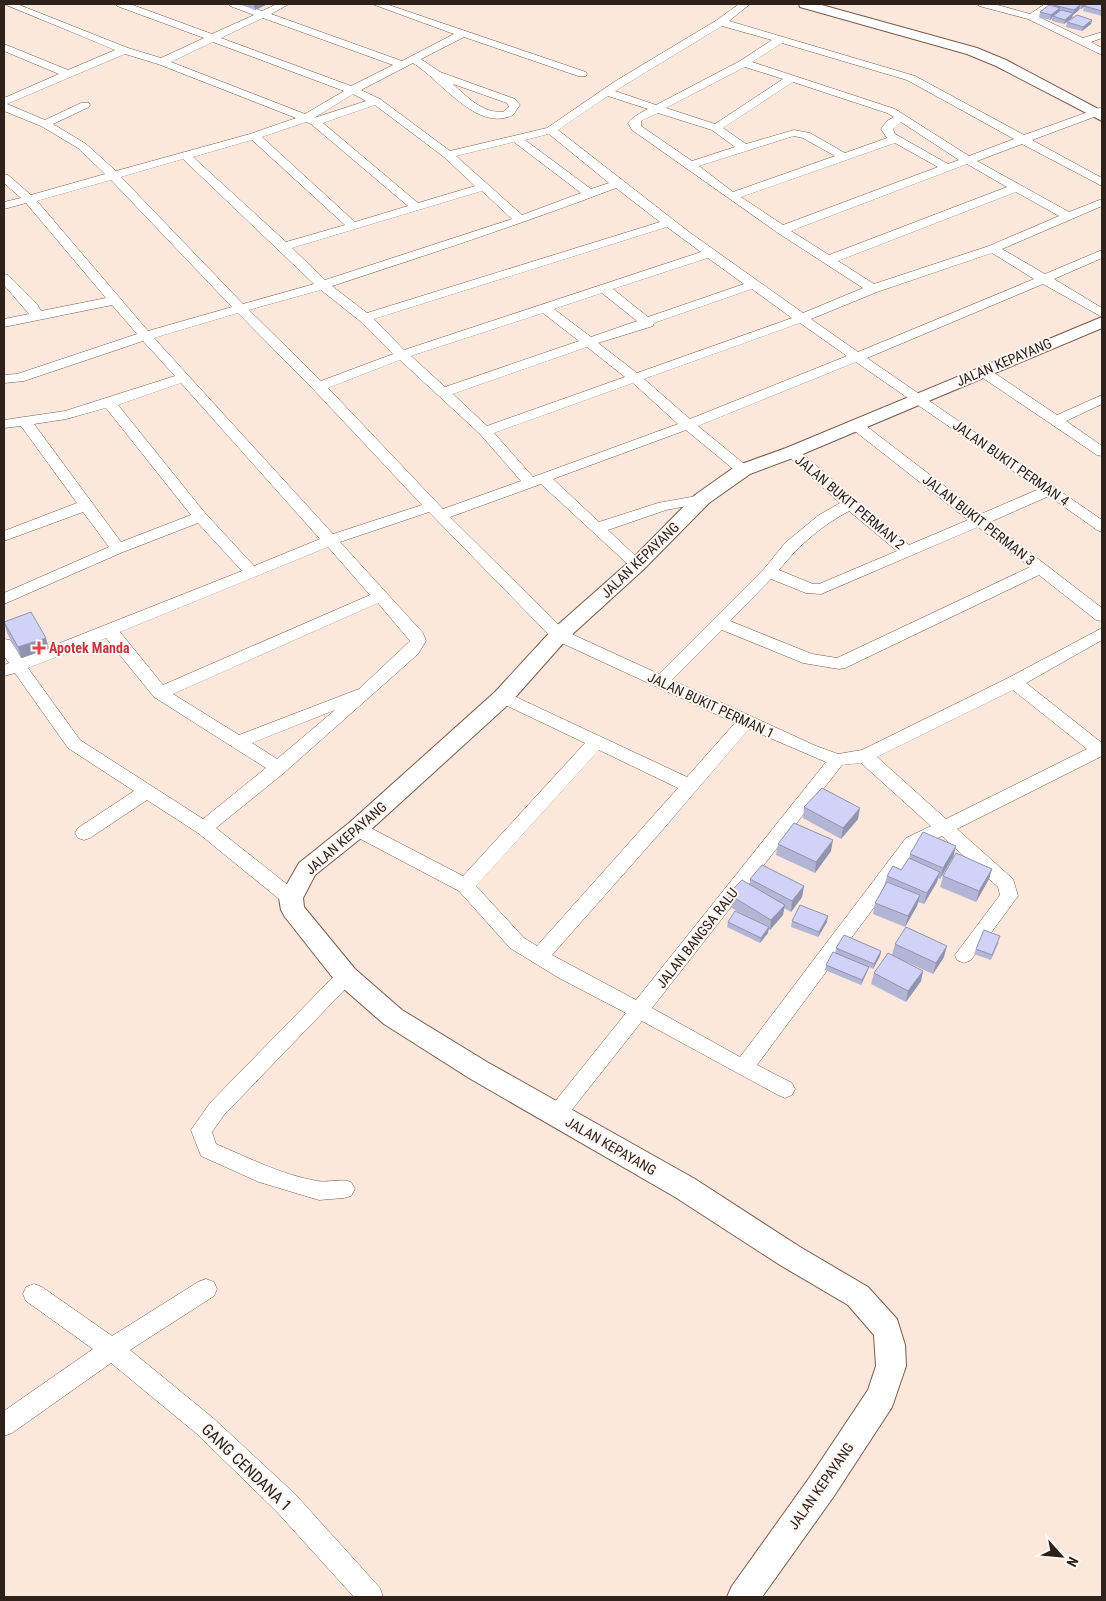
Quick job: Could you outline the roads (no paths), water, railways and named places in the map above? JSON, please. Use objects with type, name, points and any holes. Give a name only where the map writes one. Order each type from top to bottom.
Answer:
[{"type":"street","points":[[121,4],[352,90],[376,101],[448,155],[520,220]]},
{"type":"street","points":[[234,4],[401,64]]},
{"type":"street","points":[[162,62],[284,4]]},
{"type":"street","points":[[377,4],[582,74]]},
{"type":"street","points":[[448,155],[551,130],[606,92],[721,22],[745,4]]},
{"type":"street","points":[[805,4],[972,52],[1001,63],[1100,112]]},
{"type":"street","points":[[827,4],[977,46],[1007,58],[1100,112]]},
{"type":"street","points":[[983,4],[1032,17],[1102,52]]},
{"type":"street","points":[[1032,17],[1051,4]]},
{"type":"street","points":[[4,13],[18,5],[124,50],[162,62],[310,120],[416,207]]},
{"type":"street","points":[[721,22],[912,78],[1102,183]]},
{"type":"street","points":[[310,120],[352,90],[464,33]]},
{"type":"street","points":[[1082,42],[1102,35]]},
{"type":"street","points":[[782,39],[744,63],[657,108],[637,119],[634,123],[636,128],[732,196],[873,288]]},
{"type":"street","points":[[4,47],[67,74]]},
{"type":"street","points":[[4,102],[124,50]]},
{"type":"street","points":[[414,58],[436,74],[460,97],[488,115],[498,116],[510,113],[516,105],[511,101],[436,74]]},
{"type":"street","points":[[744,63],[857,99],[891,112],[968,160],[1068,216]]},
{"type":"street","points":[[716,128],[792,78]]},
{"type":"street","points":[[606,92],[716,128],[746,149]]},
{"type":"street","points":[[4,206],[376,101]]},
{"type":"street","points":[[44,124],[85,105]]},
{"type":"street","points":[[4,107],[44,124],[82,146],[560,635]]},
{"type":"street","points":[[782,230],[1100,112]]},
{"type":"street","points":[[901,118],[891,123],[887,129],[890,136],[946,168]]},
{"type":"street","name":"JALAN BUKIT PERMAN 4","points":[[551,130],[616,184],[669,223],[1102,527]]},
{"type":"street","points":[[690,165],[799,133],[806,135],[844,158]]},
{"type":"street","points":[[254,136],[353,226]]},
{"type":"street","points":[[518,139],[591,195]]},
{"type":"street","points":[[732,196],[896,139]]},
{"type":"street","points":[[185,155],[323,285],[365,318],[536,481],[597,528],[637,565]]},
{"type":"street","points":[[4,177],[29,199],[145,336],[417,637],[418,641],[412,650],[279,768],[204,828]]},
{"type":"street","points":[[4,379],[19,378],[145,336],[323,285],[520,220],[591,195],[616,184]]},
{"type":"street","points":[[284,247],[484,187]]},
{"type":"street","points":[[828,260],[1017,187]]},
{"type":"street","points":[[485,431],[803,318],[873,288],[993,249],[1102,202]]},
{"type":"street","points":[[365,318],[669,223]]},
{"type":"street","points":[[993,249],[1102,313]]},
{"type":"street","points":[[319,387],[402,355],[710,252]]},
{"type":"street","points":[[11,668],[253,573],[331,540],[536,481],[688,425],[949,320],[1102,254]]},
{"type":"street","points":[[444,392],[589,344],[755,284]]},
{"type":"street","points":[[7,285],[32,307],[37,316]]},
{"type":"street","points":[[603,288],[648,323]]},
{"type":"street","points":[[4,323],[116,300]]},
{"type":"street","points":[[544,307],[635,378],[743,470]]},
{"type":"street","name":"JALAN KEPAYANG","points":[[743,1597],[823,1485],[881,1397],[891,1366],[890,1345],[886,1329],[858,1296],[790,1256],[685,1188],[478,1070],[393,1016],[346,976],[294,910],[291,898],[307,869],[357,830],[503,698],[560,635],[637,565],[702,499],[743,470],[792,452],[1102,322]]},
{"type":"street","points":[[982,371],[1102,452]]},
{"type":"street","points":[[4,424],[66,415],[184,378]]},
{"type":"street","points":[[1056,420],[1102,399]]},
{"type":"street","points":[[109,403],[156,464],[236,558],[253,573]]},
{"type":"street","points":[[25,421],[118,549]]},
{"type":"street","name":"JALAN BUKIT PERMAN 3","points":[[856,425],[1102,616]]},
{"type":"street","name":"JALAN BUKIT PERMAN 2","points":[[792,452],[850,504],[908,552]]},
{"type":"street","points":[[770,572],[811,589],[821,589],[1050,490]]},
{"type":"street","points":[[597,528],[663,506],[702,499]]},
{"type":"street","points":[[661,682],[770,572],[791,545],[824,518],[850,504]]},
{"type":"street","points":[[4,536],[87,505]]},
{"type":"street","points":[[4,599],[118,549],[201,517]]},
{"type":"street","points":[[720,622],[809,659],[839,664],[1041,568]]},
{"type":"street","points":[[160,693],[381,596]]},
{"type":"street","points":[[109,630],[160,693],[279,768]]},
{"type":"street","name":"JALAN BUKIT PERMAN 1","points":[[560,635],[810,750],[837,760],[865,756],[1014,682],[1102,633]]},
{"type":"street","points":[[4,644],[11,668],[74,744],[204,828],[291,898]]},
{"type":"street","points":[[743,1068],[912,843],[943,826],[1101,750],[1014,682]]},
{"type":"street","points":[[237,742],[366,691]]},
{"type":"street","points":[[503,698],[690,786]]},
{"type":"street","points":[[538,956],[690,786],[746,720]]},
{"type":"street","points":[[466,886],[596,742]]},
{"type":"street","points":[[865,756],[1007,884],[1009,896],[964,955]]},
{"type":"street","name":"JALAN BANGSA RALU","points":[[556,1115],[837,760]]},
{"type":"street","points":[[84,833],[146,792]]},
{"type":"street","points":[[357,830],[466,886],[517,944],[566,973],[785,1089]]},
{"type":"street","points":[[344,1189],[320,1191],[266,1175],[208,1150],[201,1130],[217,1109],[346,976]]},
{"type":"street","points":[[4,1425],[112,1349],[206,1289]]},
{"type":"street","name":"GANG CENDANA 1","points":[[34,1294],[112,1349],[212,1432],[286,1503],[371,1597]]},
{"type":"place","name":"Apotek Manda","points":[[39,648]]}]
